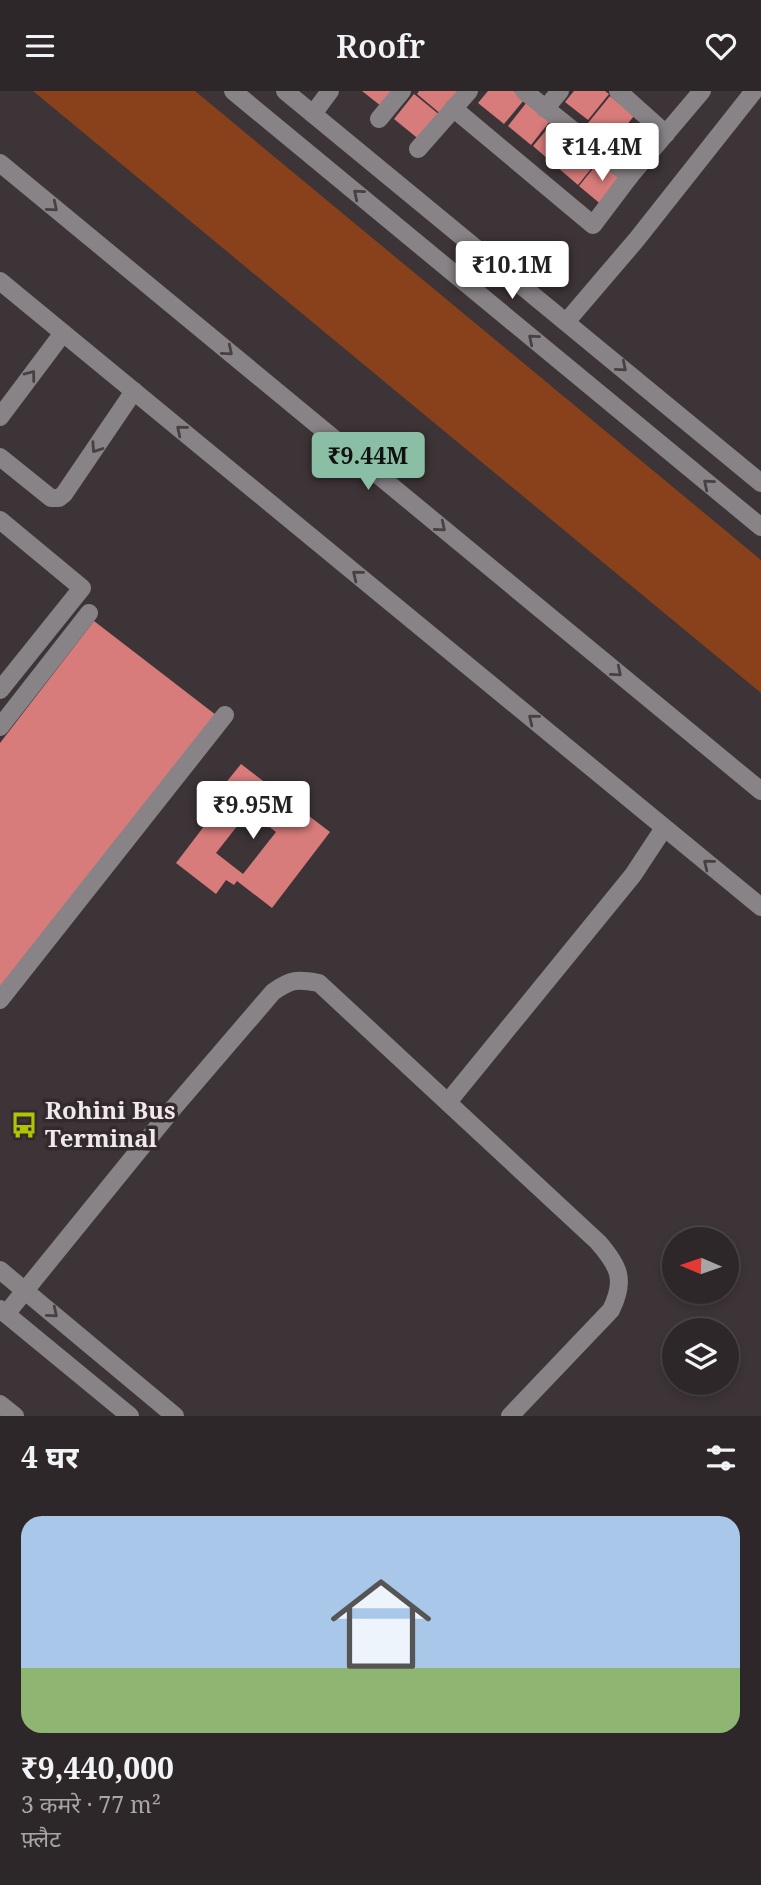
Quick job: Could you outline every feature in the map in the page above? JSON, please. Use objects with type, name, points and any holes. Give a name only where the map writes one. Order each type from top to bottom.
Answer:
[{"type":"street","points":[[233,91],[761,527]]},
{"type":"street","points":[[285,91],[761,483]]},
{"type":"street","points":[[313,114],[330,91]]},
{"type":"street","points":[[379,119],[402,91]]},
{"type":"street","points":[[418,149],[469,91]]},
{"type":"street","points":[[524,91],[630,176]]},
{"type":"street","points":[[545,109],[560,91]]},
{"type":"street","points":[[453,108],[593,225],[630,176],[702,91]]},
{"type":"street","points":[[567,321],[637,239],[754,91]]},
{"type":"street","points":[[623,93],[666,134]]},
{"type":"street","points":[[0,163],[761,791]]},
{"type":"street","points":[[0,281],[761,907]]},
{"type":"street","points":[[0,417],[63,333]]},
{"type":"street","points":[[0,457],[51,498],[59,498],[134,391]]},
{"type":"street","points":[[0,520],[82,588],[0,691]]},
{"type":"street","points":[[0,727],[89,613]]},
{"type":"street","points":[[0,1000],[225,715]]},
{"type":"street","points":[[448,1102],[633,875],[664,828]]},
{"type":"street","points":[[130,1416],[3,1312],[25,1290],[253,1014],[287,981],[302,980],[319,983],[598,1242],[613,1259],[619,1274],[619,1294],[611,1310],[510,1416]]},
{"type":"street","points":[[0,1270],[175,1416]]},
{"type":"street","points":[[0,1404],[15,1416]]},
{"type":"shaded area","points":[[33,91],[195,91],[761,560],[761,693]]},
{"type":"building","points":[[362,91],[393,91],[381,106]]},
{"type":"building","points":[[419,91],[457,91],[442,115],[417,94]]},
{"type":"building","points":[[488,91],[514,91],[524,100],[504,124],[478,103]]},
{"type":"building","points":[[574,91],[605,91],[609,94],[588,120],[565,102]]},
{"type":"building","points":[[414,94],[441,116],[421,141],[394,119]]},
{"type":"building","points":[[610,96],[634,116],[612,143],[588,123]]},
{"type":"building","points":[[527,102],[550,121],[531,145],[508,126]]},
{"type":"building","points":[[553,122],[575,140],[555,165],[533,146]]},
{"type":"building","points":[[578,142],[599,159],[578,185],[557,167]]},
{"type":"building","points":[[600,160],[625,180],[603,206],[579,186]]},
{"type":"building","points":[[94,621],[216,715],[0,989],[0,743]]},
{"type":"building","points":[[241,764],[330,832],[272,908],[237,881],[234,885],[226,880],[216,894],[176,863],[231,791],[224,785]],"holes":[[[249,811],[276,832],[243,874],[216,853]]]},
{"type":"place","name":"Rohini Bus Terminal","points":[[24,1125]]}]
